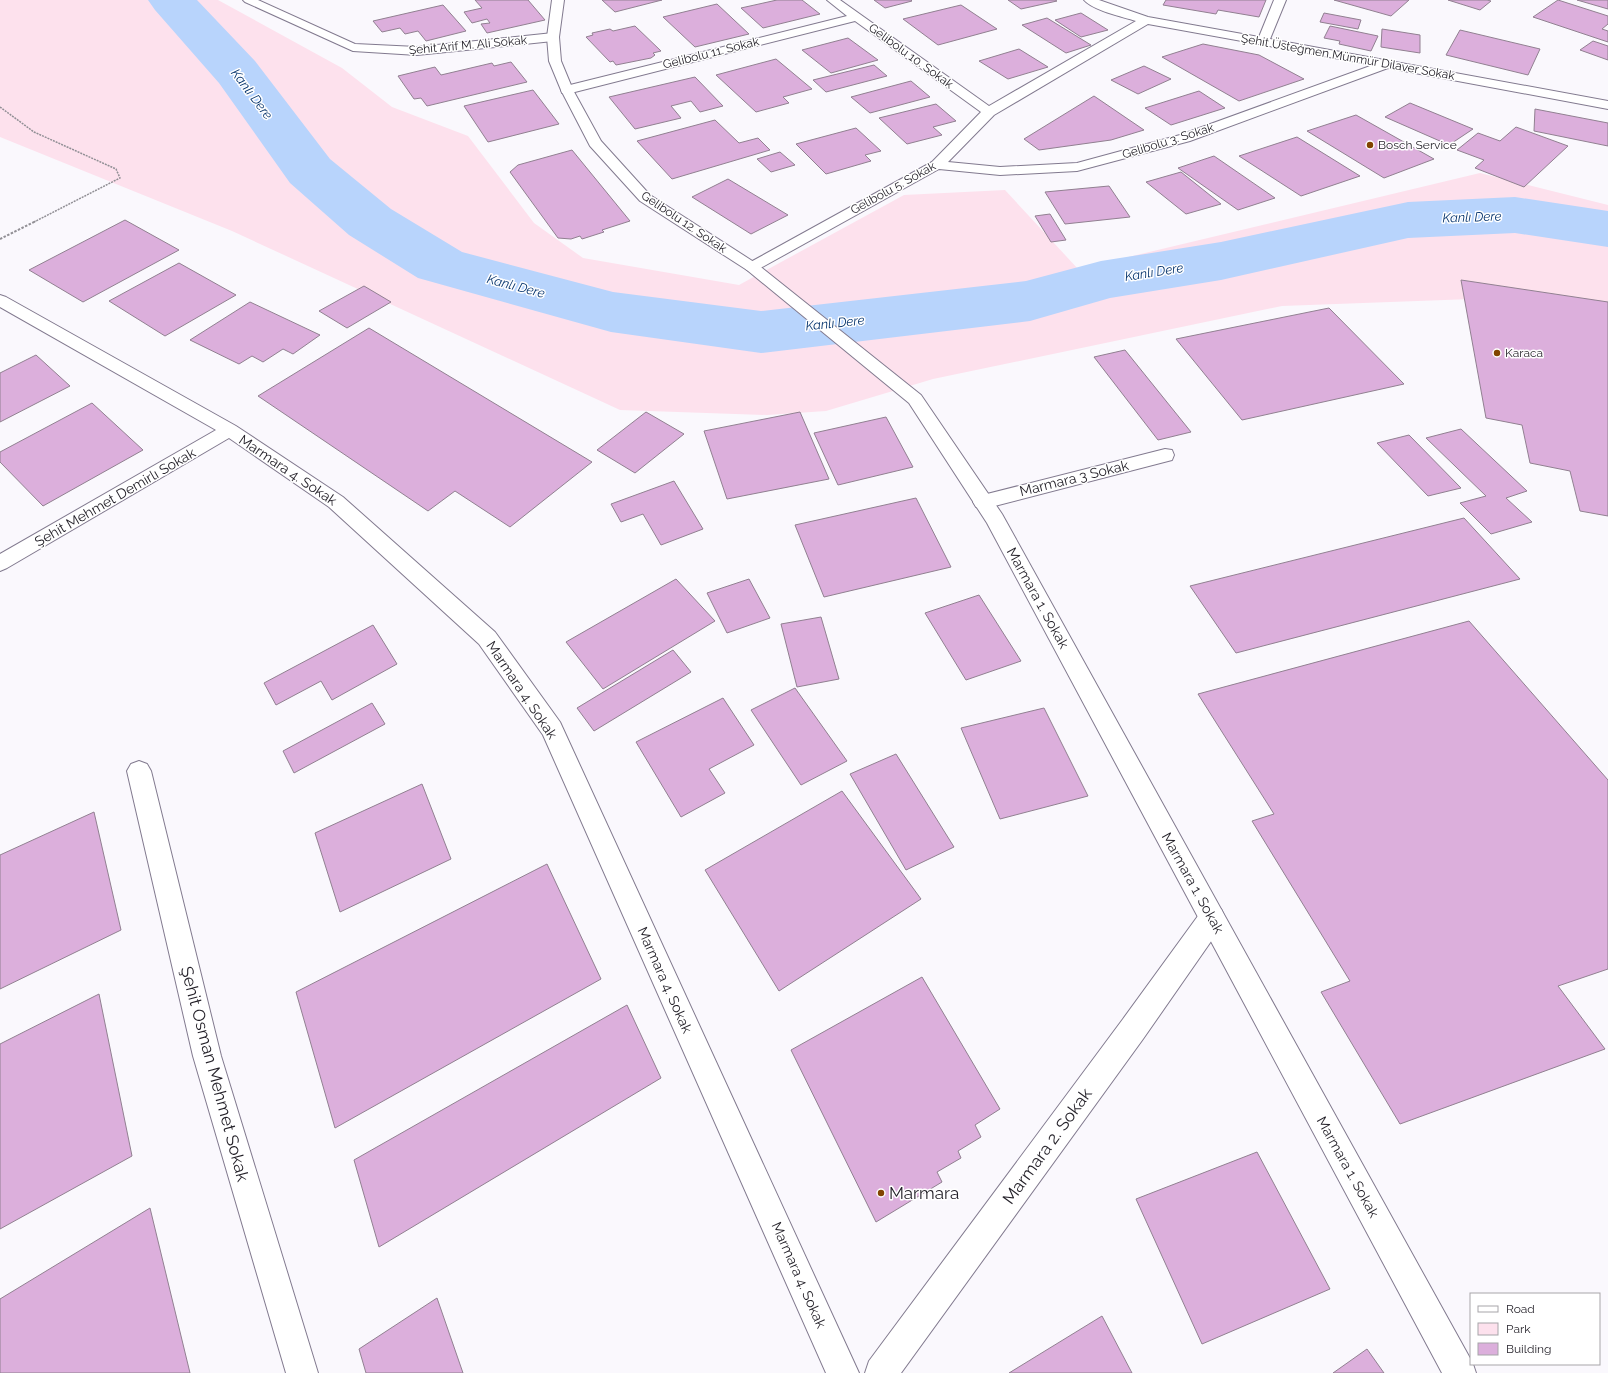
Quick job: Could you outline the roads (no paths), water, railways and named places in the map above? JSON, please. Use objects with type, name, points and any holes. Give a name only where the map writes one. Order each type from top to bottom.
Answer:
[{"type":"street","name":"Şehit Arif M. Ali Sokak","points":[[249,0],[353,47],[417,51],[553,37]]},
{"type":"street","name":"Gelibolu 12. Sokak","points":[[558,0],[553,37],[555,61],[567,90],[595,143],[645,198],[752,267],[915,399]]},
{"type":"street","name":"Gelibolu 10. Sokak","points":[[833,0],[990,112]]},
{"type":"street","name":"Şehit Üsteğmen Münmür Dilaver Sokak","points":[[1090,0],[1105,7],[1146,20],[1608,105]]},
{"type":"street","points":[[1263,41],[1280,0]]},
{"type":"street","name":"Gelibolu 11. Sokak","points":[[567,90],[856,17]]},
{"type":"street","name":"Gelibolu 5. Sokak","points":[[752,267],[937,165],[990,112],[1146,20]]},
{"type":"street","name":"Gelibolu 3. Sokak","points":[[937,165],[1000,171],[1076,167],[1185,138],[1390,64]]},
{"type":"street","name":"Marmara 4. Sokak","points":[[0,300],[230,430],[336,502],[487,638],[552,729],[843,1373]]},
{"type":"street","name":"Marmara 1. Sokak","points":[[915,399],[983,502],[1006,540],[1460,1373]]},
{"type":"street","name":"Şehit Mehmet Demirlı Sokak","points":[[0,563],[230,430]]},
{"type":"street","name":"Marmara 3 Sokak","points":[[983,502],[1165,455]]},
{"type":"street","name":"Şehit Osman Mehmet Sokak","points":[[139,771],[207,1056],[302,1373]]},
{"type":"street","name":"Marmara 2. Sokak","points":[[881,1373],[1133,1029],[1212,918]]},
{"type":"waterway","name":"Kanlı Dere","points":[[171,0],[237,72],[310,171],[370,222],[440,265],[611,312],[761,332],[1030,301],[1101,280],[1221,261],[1408,220],[1515,215],[1608,229]]},
{"type":"place","name":"Bosch Service","points":[[1370,145]]},
{"type":"place","name":"Karaca","points":[[1497,353]]},
{"type":"place","name":"Marmara","points":[[881,1193]]}]
